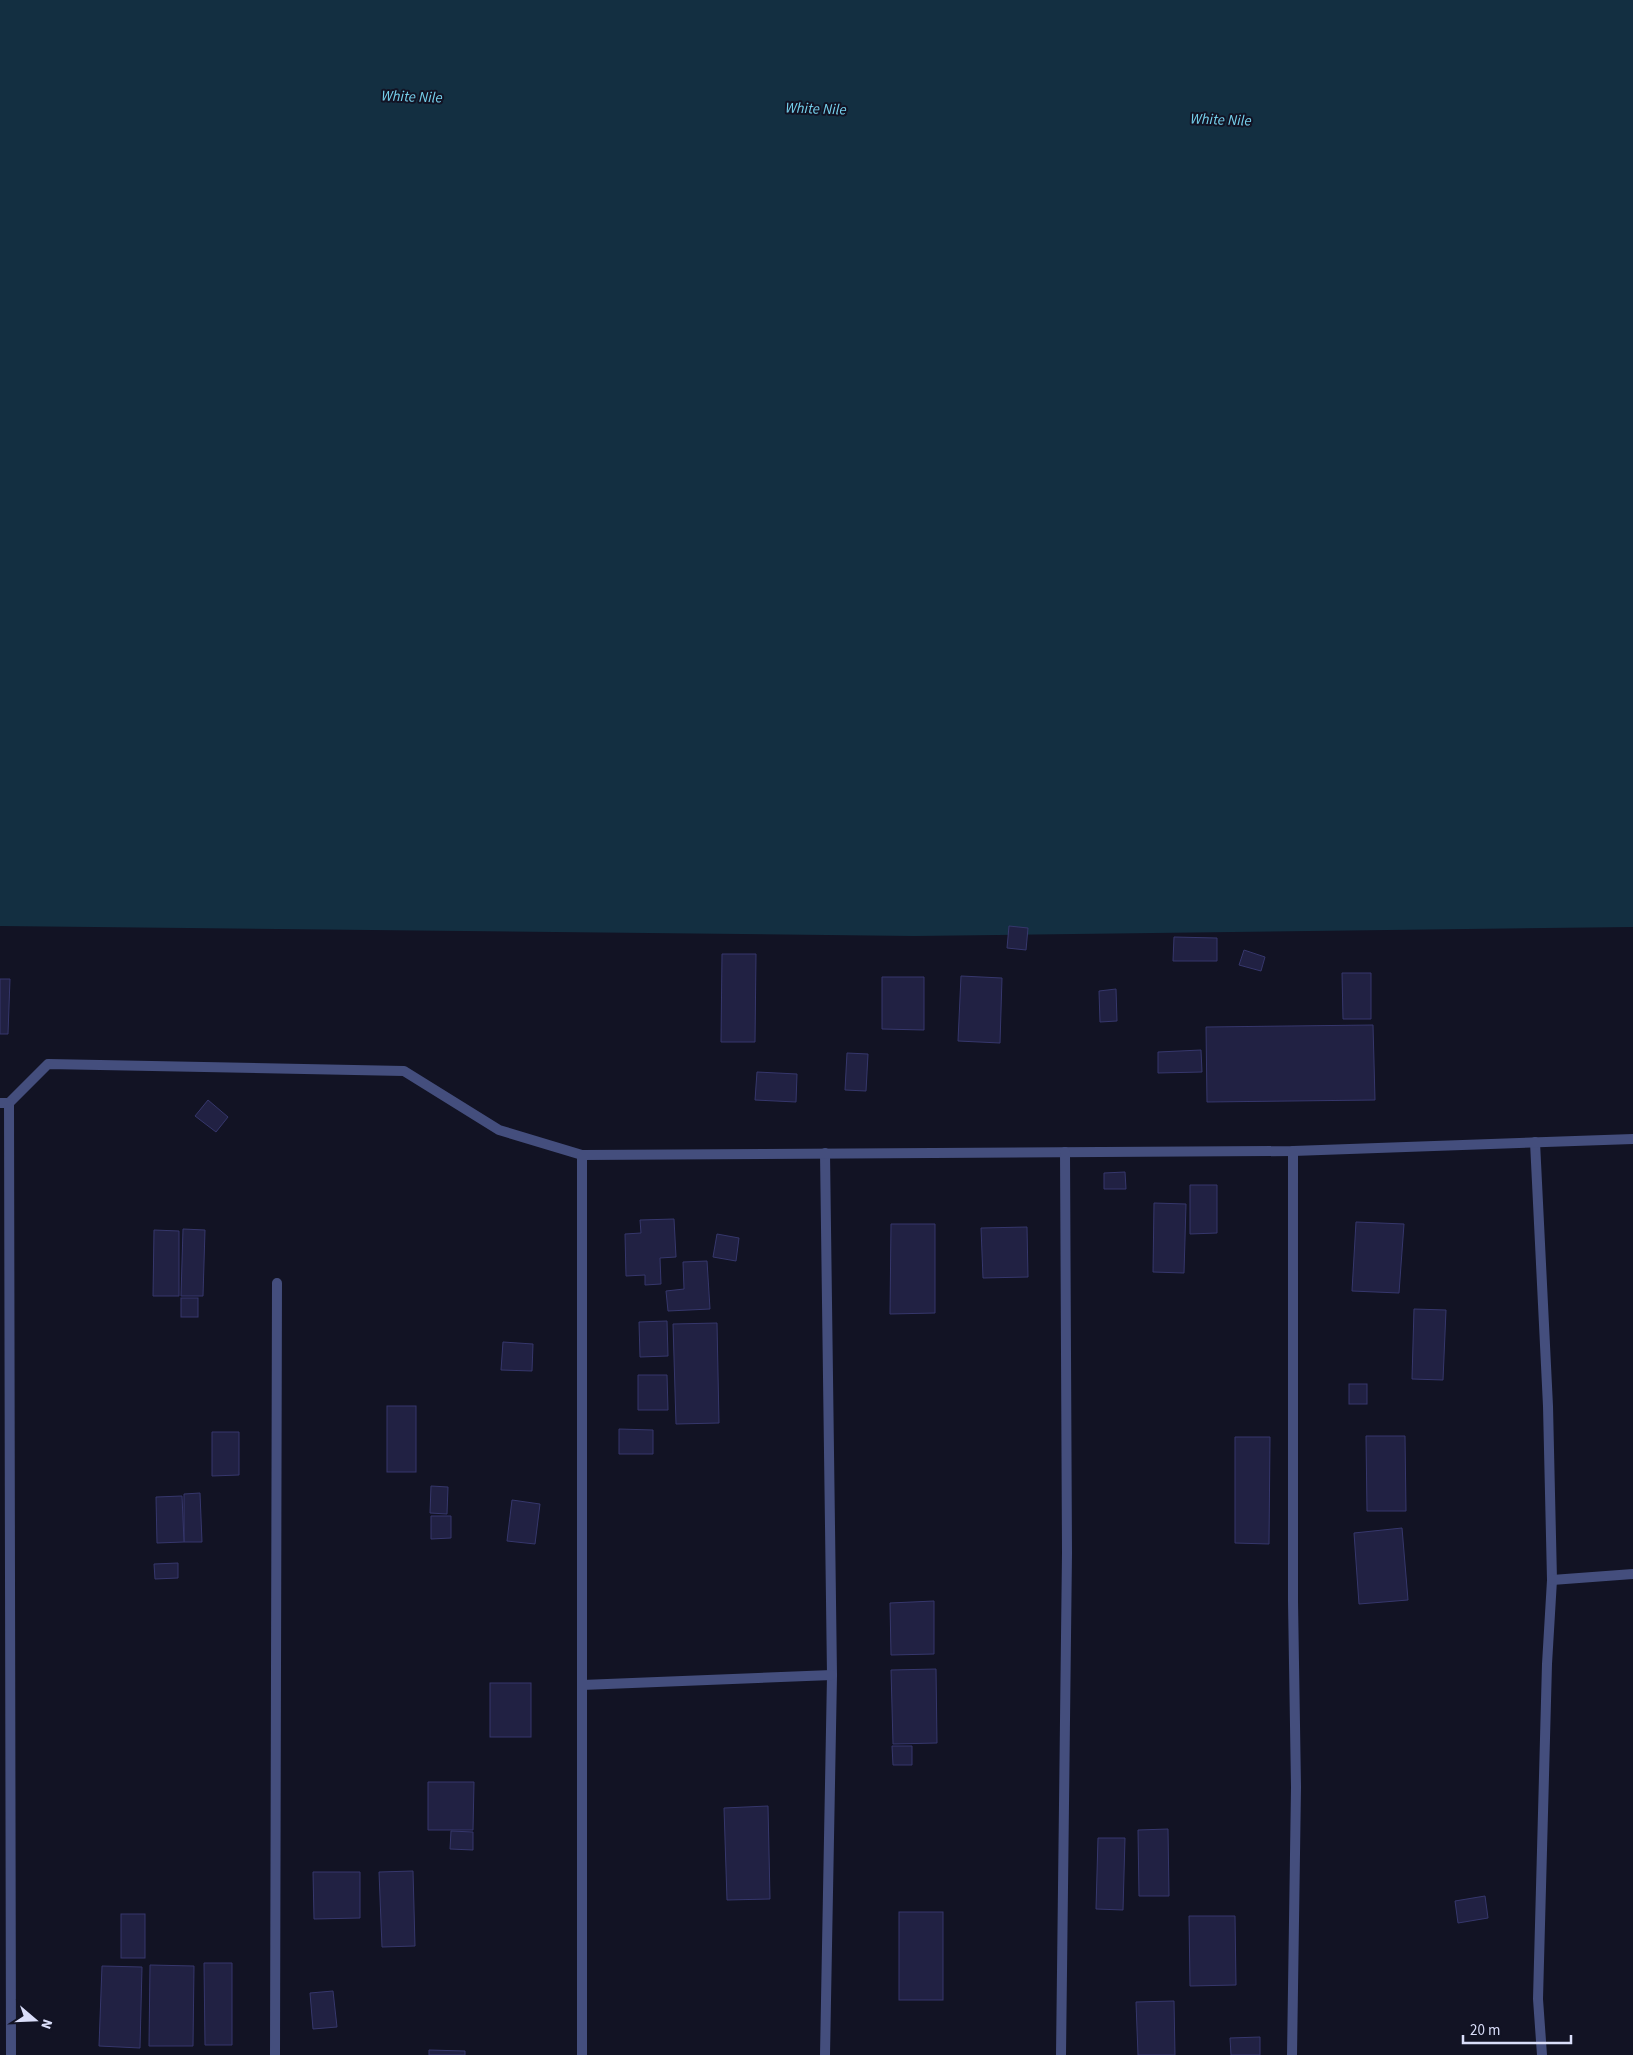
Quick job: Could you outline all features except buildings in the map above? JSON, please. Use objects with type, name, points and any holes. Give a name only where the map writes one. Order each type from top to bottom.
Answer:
[{"type":"street","points":[[12,2055],[5,1103],[48,1064],[404,1071],[499,1130],[582,1155],[1293,1151],[1633,1139]]},
{"type":"street","points":[[1535,1142],[1548,1406],[1552,1580],[1546,1674],[1538,1999],[1542,2055]]},
{"type":"street","points":[[1292,2055],[1296,1786],[1293,1601],[1293,1151]]},
{"type":"street","points":[[1061,2055],[1067,1553],[1065,1152]]},
{"type":"street","points":[[825,1153],[832,1675],[825,2055]]},
{"type":"street","points":[[582,1155],[582,2055]]},
{"type":"street","points":[[275,2055],[277,1283]]},
{"type":"street","points":[[1552,1580],[1633,1574]]},
{"type":"street","points":[[582,1685],[832,1675]]},
{"type":"water","name":"White Nile","points":[[0,0],[1633,0],[1633,927],[914,936],[0,926]]}]
